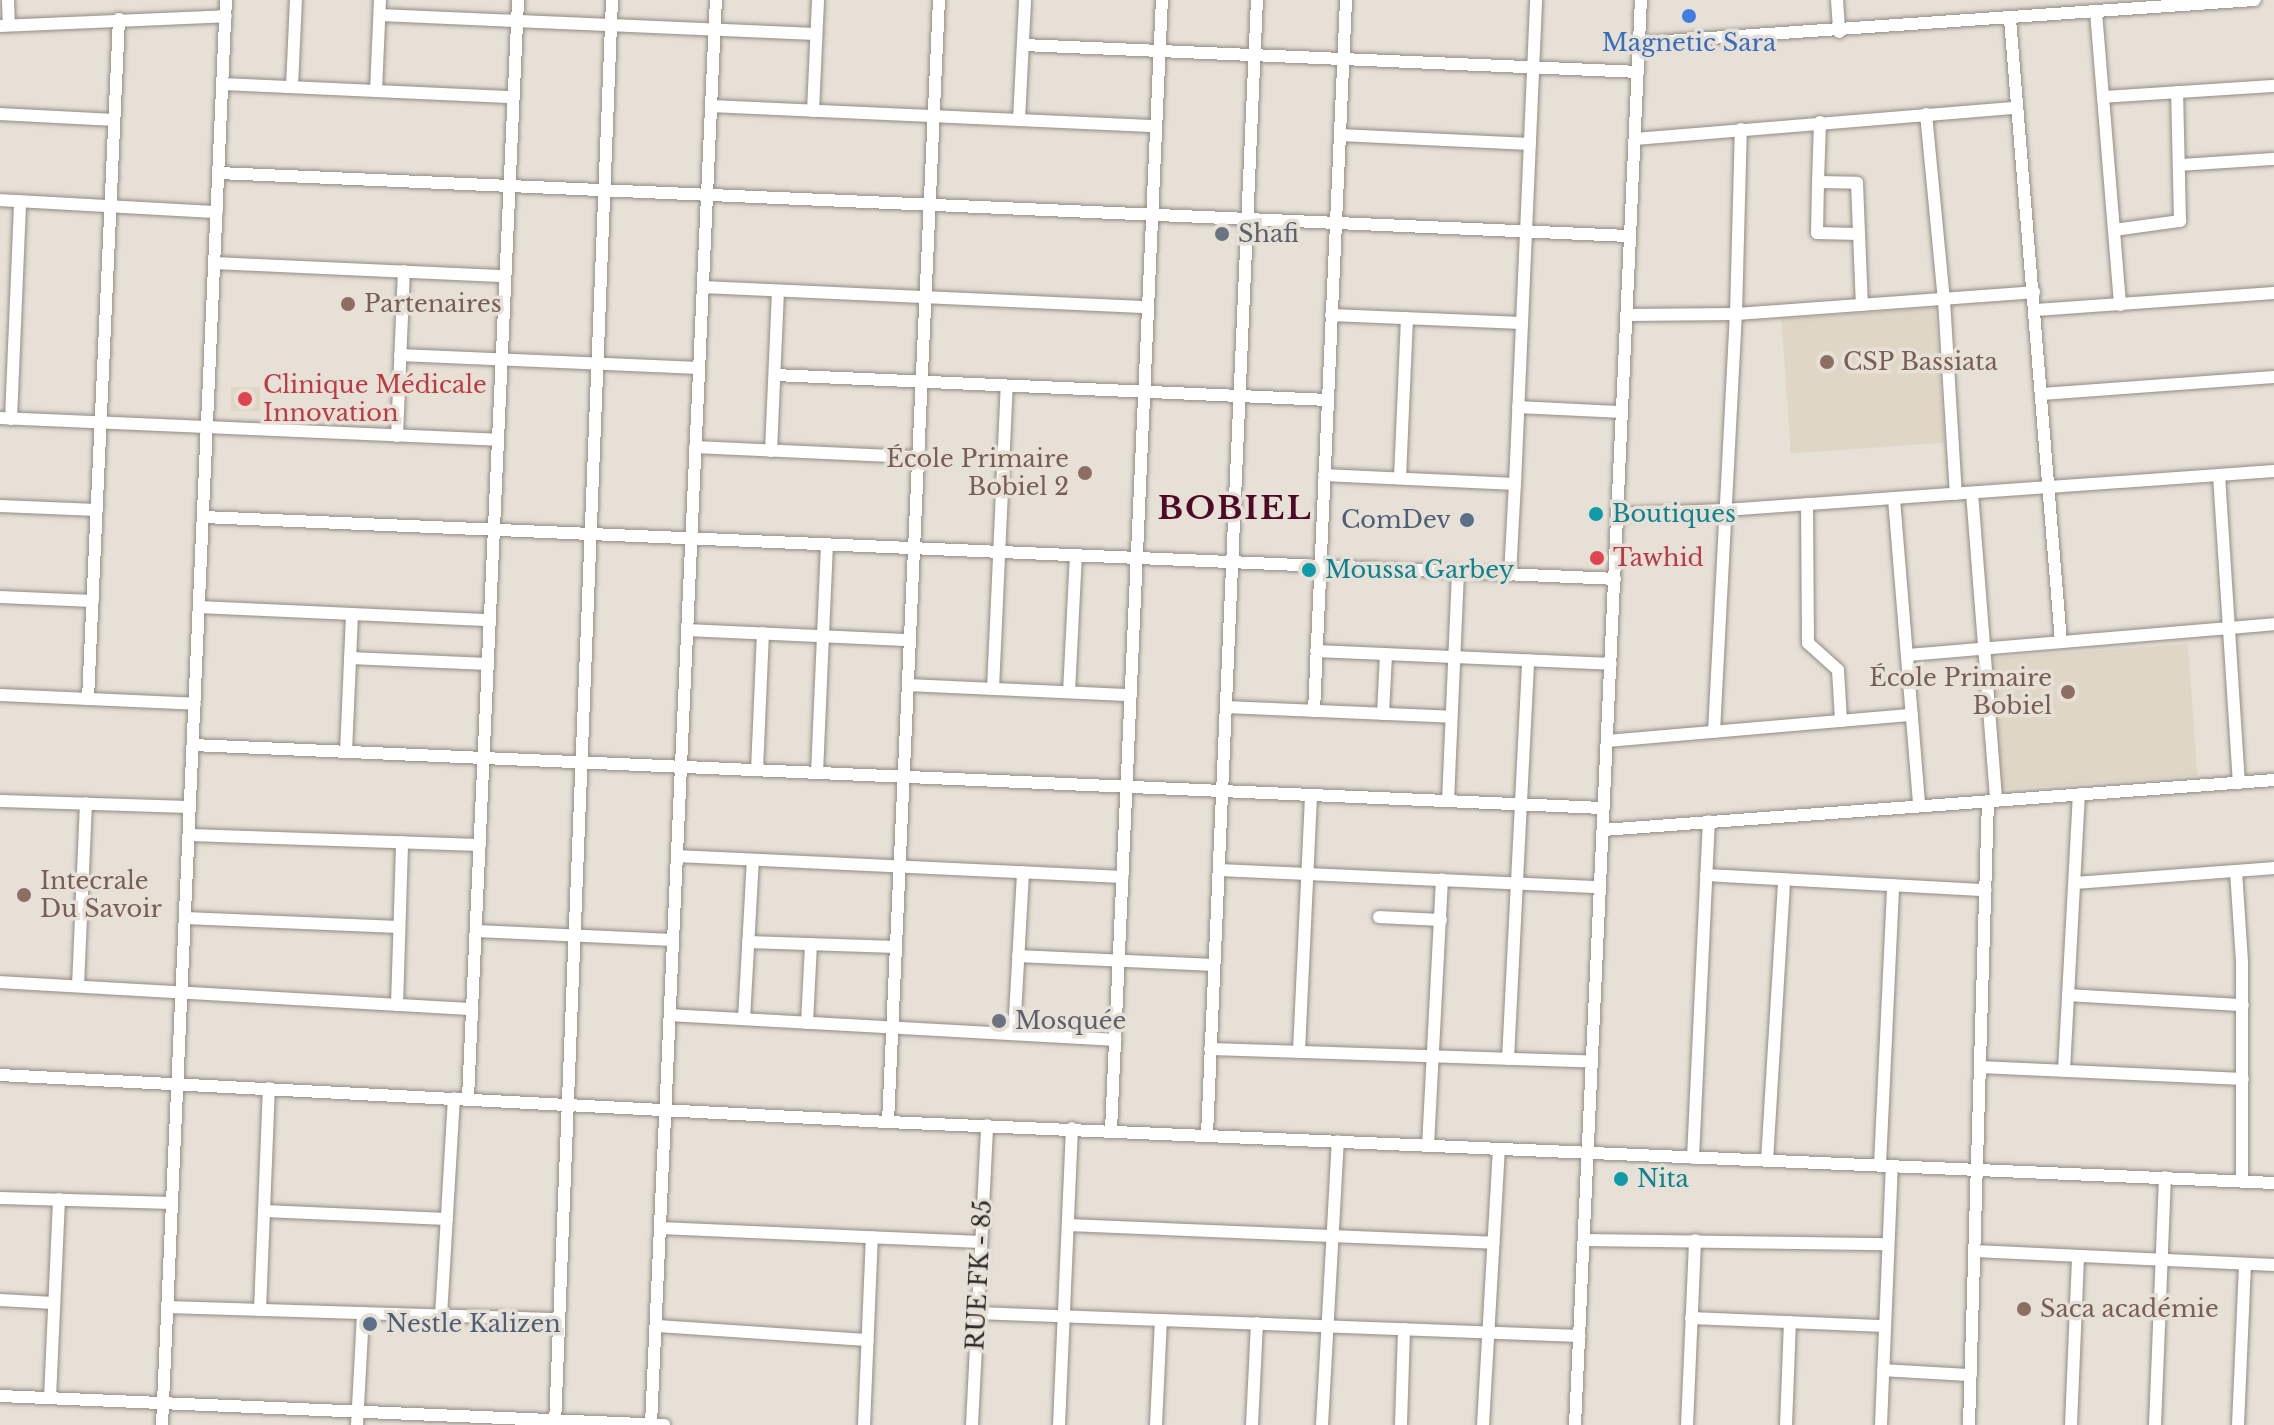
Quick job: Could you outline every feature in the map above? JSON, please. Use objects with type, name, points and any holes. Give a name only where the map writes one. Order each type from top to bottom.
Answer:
[{"type":"street","points":[[8,0],[5,25],[226,16]]},
{"type":"street","points":[[162,1425],[226,0]]},
{"type":"street","points":[[292,87],[296,0]]},
{"type":"street","points":[[376,91],[380,0]]},
{"type":"street","points":[[468,1098],[518,0]]},
{"type":"street","points":[[555,1423],[612,0]]},
{"type":"street","points":[[651,1424],[716,0]]},
{"type":"street","points":[[813,111],[818,0]]},
{"type":"street","points":[[888,1122],[939,0]]},
{"type":"street","points":[[1019,120],[1025,0]]},
{"type":"street","points":[[1111,1130],[1162,0]]},
{"type":"street","points":[[1207,1135],[1257,0]]},
{"type":"street","points":[[1314,711],[1346,0]]},
{"type":"street","points":[[1510,575],[1536,0]]},
{"type":"street","points":[[1575,1425],[1641,0]]},
{"type":"street","points":[[1837,0],[1839,32]]},
{"type":"street","points":[[1639,43],[2010,19],[2096,12],[2125,5],[2254,0]]},
{"type":"street","points":[[2096,12],[2120,305]]},
{"type":"street","points":[[380,15],[816,34]]},
{"type":"street","points":[[88,699],[119,19]]},
{"type":"street","points":[[2010,19],[2061,642]]},
{"type":"street","points":[[1023,45],[1638,72]]},
{"type":"street","points":[[223,84],[513,97]]},
{"type":"street","points":[[2103,97],[2274,86]]},
{"type":"street","points":[[2114,230],[2179,223],[2177,92]]},
{"type":"street","points":[[711,106],[1156,126]]},
{"type":"street","points":[[1635,139],[2016,108]]},
{"type":"street","points":[[0,114],[114,120]]},
{"type":"street","points":[[1926,114],[1944,300],[1956,494]]},
{"type":"street","points":[[1820,122],[1817,233],[1859,234]]},
{"type":"street","points":[[1714,732],[1736,314],[1741,129]]},
{"type":"street","points":[[1340,135],[1530,144]]},
{"type":"street","points":[[2180,165],[2274,159]]},
{"type":"street","points":[[219,173],[1630,236]]},
{"type":"street","points":[[1818,182],[1855,181],[1862,305]]},
{"type":"street","points":[[0,200],[217,212]]},
{"type":"street","points":[[20,201],[5,418],[498,440]]},
{"type":"street","points":[[214,263],[505,276]]},
{"type":"street","points":[[397,436],[404,271]]},
{"type":"street","points":[[703,287],[1148,307]]},
{"type":"street","points":[[771,451],[778,291]]},
{"type":"street","points":[[0,292],[16,292]]},
{"type":"street","points":[[1627,315],[1736,314],[2034,292]]},
{"type":"street","points":[[2035,310],[2274,293]]},
{"type":"street","points":[[1331,315],[1522,323]]},
{"type":"street","points":[[1400,478],[1407,318]]},
{"type":"street","points":[[400,355],[699,368]]},
{"type":"street","points":[[775,375],[1328,400]]},
{"type":"street","points":[[2041,394],[2274,377]]},
{"type":"street","points":[[993,689],[1007,386]]},
{"type":"street","points":[[1518,407],[1622,412]]},
{"type":"street","points":[[695,447],[918,457]]},
{"type":"street","points":[[1618,514],[1894,499],[2274,471]]},
{"type":"street","points":[[1324,475],[1515,484]]},
{"type":"street","points":[[2219,475],[2239,783]]},
{"type":"street","points":[[1969,1425],[1986,890],[1992,801],[1985,649],[1972,493]]},
{"type":"street","points":[[1894,499],[1919,805]]},
{"type":"street","points":[[1807,504],[1808,643],[1838,670],[1841,721]]},
{"type":"street","points":[[0,506],[97,510]]},
{"type":"street","points":[[203,517],[1615,579]]},
{"type":"street","points":[[817,773],[827,544]]},
{"type":"street","points":[[1069,692],[1076,555]]},
{"type":"street","points":[[1448,801],[1458,573]]},
{"type":"street","points":[[0,597],[93,601]]},
{"type":"street","points":[[199,607],[490,620]]},
{"type":"street","points":[[346,752],[352,614]]},
{"type":"street","points":[[1908,655],[2274,624]]},
{"type":"street","points":[[687,630],[910,640]]},
{"type":"street","points":[[757,770],[763,633]]},
{"type":"street","points":[[1316,651],[1611,664]]},
{"type":"street","points":[[1383,714],[1386,654]]},
{"type":"street","points":[[350,658],[488,664]]},
{"type":"street","points":[[1508,1059],[1528,661]]},
{"type":"street","points":[[908,685],[1131,695]]},
{"type":"street","points":[[0,695],[195,704]]},
{"type":"street","points":[[1226,707],[1451,717]]},
{"type":"street","points":[[1607,741],[1912,715]]},
{"type":"street","points":[[193,745],[1604,808]]},
{"type":"street","points":[[1603,830],[2274,780]]},
{"type":"street","points":[[2064,1070],[2079,794]]},
{"type":"street","points":[[1299,1051],[1311,795]]},
{"type":"street","points":[[0,801],[190,807]]},
{"type":"street","points":[[78,986],[86,803]]},
{"type":"street","points":[[1693,1158],[1709,821]]},
{"type":"street","points":[[189,835],[480,845]]},
{"type":"street","points":[[397,1005],[402,842]]},
{"type":"street","points":[[677,856],[1123,877]]},
{"type":"street","points":[[744,1019],[753,860]]},
{"type":"street","points":[[2075,883],[2274,868]]},
{"type":"street","points":[[1219,870],[1600,887]]},
{"type":"street","points":[[2236,871],[2243,1005],[2242,1181]]},
{"type":"street","points":[[1014,1034],[1023,872]]},
{"type":"street","points":[[1706,875],[1986,890]]},
{"type":"street","points":[[1428,1146],[1442,879]]},
{"type":"street","points":[[1767,1161],[1784,880]]},
{"type":"street","points":[[1881,1425],[1888,1244],[1886,1166],[1893,885]]},
{"type":"street","points":[[1379,917],[1441,920]]},
{"type":"street","points":[[185,918],[399,927]]},
{"type":"street","points":[[476,931],[673,940]]},
{"type":"street","points":[[748,942],[896,947]]},
{"type":"street","points":[[807,1023],[811,944]]},
{"type":"street","points":[[1018,956],[1214,965]]},
{"type":"street","points":[[0,982],[472,1009]]},
{"type":"street","points":[[2068,995],[2243,1005]]},
{"type":"street","points":[[670,1015],[1115,1040]]},
{"type":"street","points":[[1210,1049],[1592,1062]]},
{"type":"street","points":[[1980,1067],[2243,1079]]},
{"type":"street","points":[[0,1075],[888,1122],[2274,1183]]},
{"type":"street","points":[[260,1310],[269,1088]]},
{"type":"street","points":[[441,1316],[454,1098]]},
{"type":"street","name":"RUE FK - 85","points":[[972,1425],[987,1125]]},
{"type":"street","points":[[1059,1425],[1072,1128]]},
{"type":"street","points":[[1322,1425],[1338,1141]]},
{"type":"street","points":[[1483,1425],[1499,1149]]},
{"type":"street","points":[[2155,1425],[2165,1177]]},
{"type":"street","points":[[0,1198],[172,1203]]},
{"type":"street","points":[[50,1398],[59,1199]]},
{"type":"street","points":[[264,1211],[447,1219]]},
{"type":"street","points":[[1068,1225],[1494,1243]]},
{"type":"street","points":[[660,1228],[981,1242]]},
{"type":"street","points":[[864,1425],[872,1237]]},
{"type":"street","points":[[1584,1240],[1888,1244]]},
{"type":"street","points":[[1687,1425],[1695,1240]]},
{"type":"street","points":[[1975,1251],[2274,1265]]},
{"type":"street","points":[[2071,1425],[2078,1256]]},
{"type":"street","points":[[2238,1425],[2245,1264]]},
{"type":"street","points":[[0,1300],[54,1303]]},
{"type":"street","points":[[167,1307],[559,1319]]},
{"type":"street","points":[[358,1418],[363,1313]]},
{"type":"street","points":[[977,1313],[1580,1336]]},
{"type":"street","points":[[1691,1318],[1885,1326]]},
{"type":"street","points":[[1156,1425],[1161,1320]]},
{"type":"street","points":[[1786,1425],[1790,1322]]},
{"type":"street","points":[[1252,1425],[1257,1323]]},
{"type":"street","points":[[656,1326],[868,1340]]},
{"type":"street","points":[[1401,1425],[1404,1329]]},
{"type":"street","points":[[1883,1370],[1971,1375]]},
{"type":"street","points":[[0,1396],[163,1403],[358,1418],[664,1425]]},
{"type":"shaded area","points":[[1935,308],[1944,443],[1791,453],[1781,319]]},
{"type":"shaded area","name":"Clinique Médicale Innovation","points":[[231,387],[260,387],[260,411],[231,411]]},
{"type":"shaded area","points":[[2188,644],[2197,776],[2001,789],[1991,658]]},
{"type":"place","name":"Magnetic Sara","points":[[1689,16]]},
{"type":"place","name":"Shafi","points":[[1222,234]]},
{"type":"place","name":"Partenaires","points":[[348,304]]},
{"type":"place","name":"CSP Bassiata","points":[[1827,362]]},
{"type":"place","name":"Clinique Médicale Innovation","points":[[245,399]]},
{"type":"place","name":"École Primaire Bobiel 2","points":[[1085,473]]},
{"type":"place","name":"Boutiques","points":[[1596,514]]},
{"type":"place","name":"ComDev","points":[[1467,520]]},
{"type":"place","name":"Tawhid","points":[[1597,558]]},
{"type":"place","name":"Moussa Garbey","points":[[1309,570]]},
{"type":"place","name":"École Primaire Bobiel","points":[[2068,692]]},
{"type":"place","name":"Intecrale Du Savoir","points":[[24,895]]},
{"type":"place","name":"Mosquée","points":[[999,1021]]},
{"type":"place","name":"Nita","points":[[1621,1179]]},
{"type":"place","name":"Saca académie","points":[[2024,1309]]},
{"type":"place","name":"Nestle Kalizen","points":[[370,1324]]},
{"type":"district","name":"BOBIEL","points":[[1235,508]]}]
